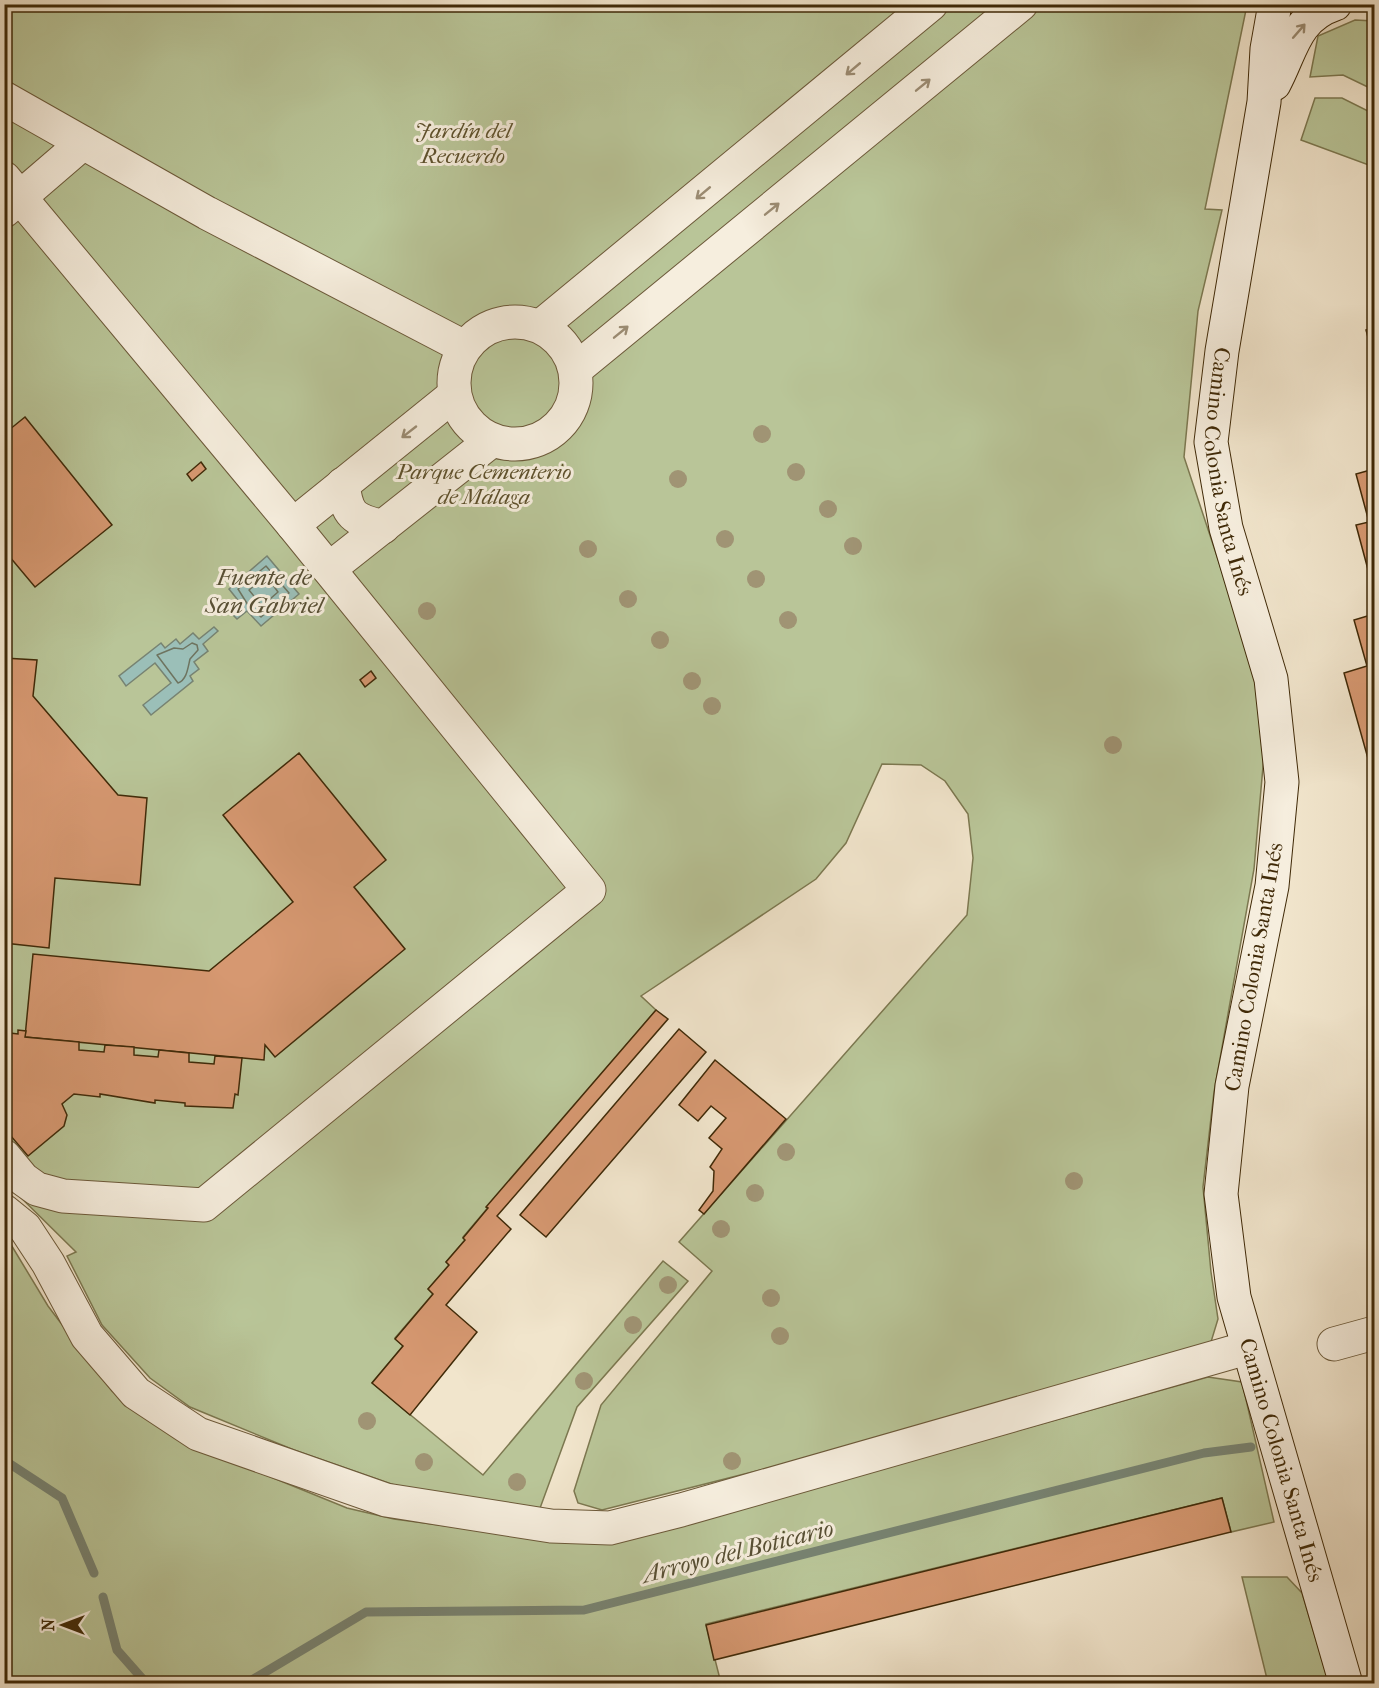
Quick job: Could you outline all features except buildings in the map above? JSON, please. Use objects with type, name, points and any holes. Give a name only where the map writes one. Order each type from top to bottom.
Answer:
[{"type":"street","points":[[541,326],[931,4]]},
{"type":"street","points":[[576,369],[1021,4]]},
{"type":"street","name":"Camino Colonia Santa Inés","points":[[1275,4],[1267,49],[1264,102],[1222,351],[1211,442],[1226,528],[1271,679],[1282,782],[1272,886],[1232,1086],[1221,1194],[1234,1297],[1247,1348],[1346,1683]]},
{"type":"street","name":"Camino Colonia Santa Inés","points":[[1264,102],[1282,69],[1293,38],[1318,10],[1335,4]]},
{"type":"street","points":[[4,98],[207,213],[464,348]]},
{"type":"street","points":[[4,1156],[23,1179],[37,1188],[63,1196],[204,1206],[590,890],[293,525],[10,196],[83,143]]},
{"type":"street","points":[[513,321],[541,326],[564,344],[576,369],[574,401],[558,428],[538,441],[515,446],[491,441],[467,423],[454,395],[454,371],[464,348],[485,328],[513,321]]},
{"type":"street","points":[[293,525],[454,395]]},
{"type":"street","points":[[329,569],[491,441]]},
{"type":"street","points":[[343,484],[346,507],[352,514],[359,521],[383,527]]},
{"type":"street","points":[[37,1188],[15,1220],[48,1263],[87,1336],[136,1393],[198,1434],[387,1500],[551,1526],[609,1528],[681,1510],[1247,1348]]},
{"type":"street","points":[[1334,1344],[1374,1334]]},
{"type":"green space","name":"Parque Cementerio de Málaga","points":[[4,5],[1247,5],[1205,209],[1222,210],[1198,311],[1184,457],[1254,668],[1264,755],[1254,869],[1214,1092],[1203,1187],[1218,1319],[1211,1342],[812,1457],[602,1510],[578,1503],[574,1491],[601,1405],[712,1271],[679,1242],[967,915],[973,858],[968,814],[945,781],[921,765],[882,764],[846,843],[816,879],[641,996],[656,1010],[463,1237],[465,1240],[446,1262],[449,1265],[428,1289],[433,1294],[395,1338],[403,1346],[372,1383],[483,1475],[663,1261],[688,1281],[577,1407],[539,1511],[400,1487],[294,1450],[190,1407],[150,1378],[102,1325],[67,1256],[76,1252],[5,1182]]},
{"type":"green space","points":[[1355,20],[1374,21],[1374,90],[1343,75],[1310,77],[1318,36]]},
{"type":"green space","points":[[1315,98],[1342,98],[1374,114],[1374,167],[1301,140]]},
{"type":"green space","points":[[4,1233],[48,1306],[112,1391],[175,1438],[347,1508],[394,1519],[574,1543],[661,1531],[1208,1377],[1242,1382],[1274,1522],[1231,1532],[1222,1498],[706,1624],[721,1683],[5,1683]]},
{"type":"green space","points":[[1242,1577],[1287,1577],[1302,1593],[1329,1683],[1268,1683]]},
{"type":"water","name":"Fuente de San Gabriel","points":[[267,556],[299,594],[261,626],[247,611],[237,619],[231,613],[241,604],[229,589]]},
{"type":"water","name":"Fuente de San Gabriel","points":[[214,627],[218,631],[203,644],[208,651],[194,662],[199,669],[190,676],[193,681],[151,715],[143,705],[171,683],[155,663],[126,686],[119,676],[161,643],[165,648],[176,639],[180,644],[193,633],[199,639]]},
{"type":"waterway","name":"Arroyo del Boticario","points":[[245,1684],[366,1612],[584,1610],[1204,1453],[1251,1447]]},
{"type":"waterway","name":"Arroyo del Boticario","points":[[4,1460],[62,1498],[94,1573]]},
{"type":"waterway","name":"Arroyo del Boticario","points":[[103,1597],[117,1650],[147,1684]]},
{"type":"park label","name":"Jardín del Recuerdo","points":[[463,144]]}]
